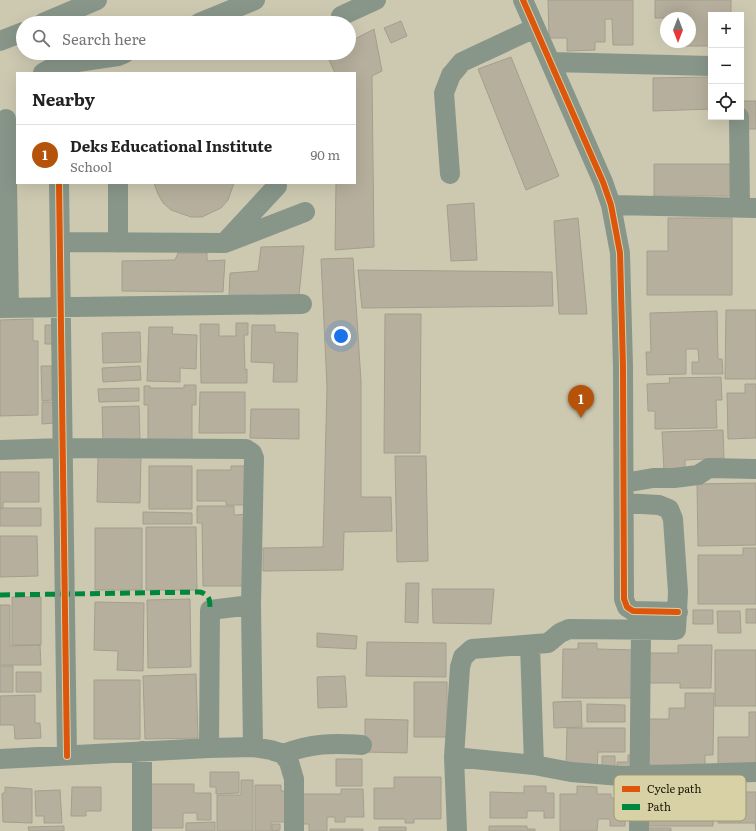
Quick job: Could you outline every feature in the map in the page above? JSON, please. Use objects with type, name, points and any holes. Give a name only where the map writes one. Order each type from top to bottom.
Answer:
[{"type":"street","points":[[63,16],[97,0]]},
{"type":"street","points":[[216,16],[255,0]]},
{"type":"street","points":[[341,16],[376,0]]},
{"type":"street","points":[[523,0],[611,205],[620,253],[624,483],[624,599],[627,607],[633,611],[678,612]]},
{"type":"street","points":[[450,174],[444,93],[451,76],[462,62],[535,28]]},
{"type":"street","points":[[0,41],[16,35]]},
{"type":"street","points":[[55,68],[97,60]]},
{"type":"street","points":[[550,62],[708,66]]},
{"type":"street","points":[[8,118],[5,308],[302,304]]},
{"type":"street","points":[[611,205],[748,208],[739,120]]},
{"type":"street","points":[[59,184],[67,756]]},
{"type":"street","points":[[118,184],[118,243]]},
{"type":"street","points":[[225,243],[278,186]]},
{"type":"street","points":[[60,242],[225,243],[305,212]]},
{"type":"street","points":[[0,450],[63,448],[246,449],[252,453],[254,458],[251,605],[253,747]]},
{"type":"street","points":[[624,483],[653,478],[674,478],[698,475],[709,468],[756,469]]},
{"type":"street","points":[[457,831],[454,757],[460,667],[463,657],[472,649],[530,646],[548,643],[560,632],[570,629],[641,631],[676,630],[678,612],[673,519],[669,510],[659,505],[624,503]]},
{"type":"street","points":[[209,748],[210,610],[251,605]]},
{"type":"street","points":[[640,775],[641,631]]},
{"type":"street","points":[[530,646],[534,765]]},
{"type":"street","points":[[0,759],[142,751],[253,747],[284,754],[302,747],[317,744],[362,745]]},
{"type":"street","points":[[142,751],[142,831]]},
{"type":"street","points":[[284,754],[290,762],[294,779],[294,831]]},
{"type":"street","points":[[454,757],[534,765],[571,772],[623,775]]},
{"type":"street","points":[[669,775],[756,772]]},
{"type":"street","points":[[639,821],[639,831]]},
{"type":"building","points":[[548,0],[633,0],[633,45],[613,45],[612,19],[605,19],[605,42],[595,42],[595,50],[567,51],[567,38],[549,38]]},
{"type":"building","points":[[655,0],[731,0],[731,12],[708,12],[708,46],[696,46],[696,12],[660,12],[660,18],[655,18]]},
{"type":"building","points":[[401,21],[407,36],[391,43],[384,28]]},
{"type":"building","points":[[374,29],[382,71],[372,76],[374,247],[335,250],[336,184],[356,184],[356,72],[335,72],[329,60],[356,60],[356,38]]},
{"type":"building","points":[[511,57],[559,176],[526,190],[478,69]]},
{"type":"building","points":[[708,77],[708,109],[653,111],[653,78]]},
{"type":"building","points":[[744,101],[756,101],[756,129],[743,129]]},
{"type":"building","points":[[654,164],[730,164],[730,196],[654,196]]},
{"type":"building","points":[[154,184],[234,184],[228,200],[221,208],[202,217],[191,217],[171,210],[163,203]]},
{"type":"building","points":[[474,203],[477,260],[451,261],[447,205]]},
{"type":"building","points":[[578,218],[587,314],[559,314],[554,221]]},
{"type":"building","points":[[668,218],[732,218],[732,295],[647,295],[647,251],[668,251]]},
{"type":"building","points":[[304,246],[299,295],[229,296],[230,273],[258,271],[261,247]]},
{"type":"building","points":[[178,253],[207,253],[207,261],[225,260],[223,292],[122,291],[122,261],[175,260]]},
{"type":"building","points":[[353,258],[361,381],[361,497],[391,497],[392,531],[344,532],[343,570],[263,571],[263,548],[323,547],[327,386],[321,259]]},
{"type":"building","points":[[358,270],[552,272],[553,306],[362,308]]},
{"type":"building","points":[[726,310],[756,310],[756,379],[725,379]]},
{"type":"building","points":[[717,311],[718,359],[722,359],[723,374],[692,374],[692,362],[699,362],[698,349],[686,349],[686,374],[647,375],[646,352],[651,352],[650,313]]},
{"type":"building","points":[[385,314],[421,314],[420,453],[384,453]]},
{"type":"building","points":[[33,319],[33,341],[38,341],[38,415],[0,416],[0,320]]},
{"type":"building","points":[[236,323],[248,323],[248,335],[244,335],[247,383],[201,383],[200,324],[219,324],[219,336],[236,336]]},
{"type":"building","points":[[45,325],[54,325],[54,344],[45,344]]},
{"type":"building","points":[[252,325],[275,325],[275,332],[298,333],[297,382],[273,382],[274,363],[251,362]]},
{"type":"building","points":[[149,327],[173,327],[172,334],[197,335],[196,369],[180,368],[180,382],[147,381]]},
{"type":"building","points":[[140,332],[141,362],[103,363],[102,333]]},
{"type":"building","points":[[41,366],[52,366],[52,400],[42,401]]},
{"type":"building","points":[[140,366],[141,380],[103,382],[102,368]]},
{"type":"building","points":[[721,377],[722,400],[716,400],[717,428],[655,429],[655,411],[648,411],[647,384],[670,383],[669,378]]},
{"type":"building","points":[[745,384],[756,384],[756,438],[728,439],[727,393],[745,393]]},
{"type":"building","points":[[184,385],[196,385],[196,405],[192,405],[192,448],[148,448],[148,405],[144,405],[144,386],[150,386],[150,388],[184,388]]},
{"type":"building","points":[[139,388],[139,401],[99,402],[98,389]]},
{"type":"building","points":[[200,392],[245,392],[245,433],[199,433]]},
{"type":"building","points":[[42,402],[54,402],[54,423],[42,424]]},
{"type":"building","points":[[139,406],[140,441],[103,442],[102,407]]},
{"type":"building","points":[[251,409],[299,409],[299,439],[250,438]]},
{"type":"building","points":[[723,430],[724,458],[685,460],[685,470],[664,471],[662,432]]},
{"type":"building","points":[[395,456],[426,456],[428,561],[397,562]]},
{"type":"building","points":[[98,457],[141,457],[140,503],[97,502]]},
{"type":"building","points":[[149,466],[192,466],[192,509],[149,509]]},
{"type":"building","points":[[231,466],[245,466],[245,505],[226,505],[226,501],[197,501],[197,470],[231,470]]},
{"type":"building","points":[[0,472],[39,472],[39,502],[3,502],[3,508],[0,508]]},
{"type":"building","points":[[756,483],[756,545],[698,546],[697,484]]},
{"type":"building","points":[[197,506],[234,506],[234,515],[249,514],[249,586],[203,586],[202,523],[197,523]]},
{"type":"building","points":[[0,508],[41,508],[41,526],[0,526]]},
{"type":"building","points":[[143,512],[192,513],[192,524],[143,524]]},
{"type":"building","points":[[146,527],[196,527],[197,590],[146,590]]},
{"type":"building","points":[[95,528],[142,528],[142,590],[95,590]]},
{"type":"building","points":[[0,536],[37,536],[38,576],[0,577]]},
{"type":"building","points":[[743,548],[756,548],[756,604],[698,604],[698,555],[743,555]]},
{"type":"building","points":[[406,583],[419,583],[418,623],[405,622]]},
{"type":"building","points":[[432,589],[494,589],[491,624],[433,623]]},
{"type":"building","points":[[12,597],[41,597],[41,645],[12,645]]},
{"type":"building","points":[[190,599],[191,667],[148,668],[147,600]]},
{"type":"building","points":[[95,602],[144,603],[143,671],[117,670],[118,651],[94,650]]},
{"type":"building","points":[[0,605],[10,605],[10,646],[40,645],[41,665],[0,665]]},
{"type":"building","points":[[746,609],[756,609],[756,623],[746,623]]},
{"type":"building","points":[[693,610],[713,610],[713,624],[693,624]]},
{"type":"building","points":[[717,611],[740,611],[741,633],[718,633]]},
{"type":"building","points":[[317,633],[357,636],[356,649],[317,647]]},
{"type":"building","points":[[367,642],[446,643],[446,677],[366,676]]},
{"type":"building","points":[[578,643],[597,643],[597,649],[635,650],[635,698],[562,698],[563,649],[578,649]]},
{"type":"building","points":[[678,645],[712,645],[711,688],[680,688],[680,683],[646,683],[646,653],[678,653]]},
{"type":"building","points":[[715,650],[756,650],[756,706],[715,706]]},
{"type":"building","points":[[0,666],[13,666],[13,692],[0,692]]},
{"type":"building","points":[[16,672],[41,672],[41,692],[16,692]]},
{"type":"building","points":[[196,674],[198,738],[145,739],[143,676]]},
{"type":"building","points":[[345,676],[347,707],[318,708],[317,677]]},
{"type":"building","points":[[94,680],[140,680],[140,739],[94,739]]},
{"type":"building","points":[[414,682],[447,682],[447,737],[414,737]]},
{"type":"building","points":[[685,693],[714,693],[713,755],[705,755],[705,766],[649,765],[649,719],[669,719],[669,708],[685,708]]},
{"type":"building","points":[[35,695],[35,723],[40,723],[41,738],[15,739],[14,725],[0,725],[0,696]]},
{"type":"building","points":[[581,701],[582,727],[554,728],[553,702]]},
{"type":"building","points":[[587,704],[625,705],[625,722],[587,722]]},
{"type":"building","points":[[749,712],[756,712],[756,765],[718,764],[718,737],[749,737]]},
{"type":"building","points":[[365,719],[408,720],[407,753],[365,752]]},
{"type":"building","points":[[567,728],[625,728],[625,752],[598,752],[597,768],[566,767]]},
{"type":"building","points":[[628,755],[633,755],[633,768],[617,768],[617,762],[628,762]]},
{"type":"building","points":[[602,756],[615,756],[615,768],[602,768]]},
{"type":"building","points":[[336,759],[362,759],[362,786],[336,786]]},
{"type":"building","points":[[210,772],[239,772],[239,793],[216,794],[216,787],[210,787]]},
{"type":"building","points":[[394,777],[441,777],[441,819],[414,819],[414,823],[405,823],[405,819],[374,819],[374,788],[394,788]]},
{"type":"building","points":[[241,780],[253,780],[253,831],[217,831],[217,795],[241,795]]},
{"type":"building","points":[[147,784],[194,784],[194,793],[211,793],[211,820],[197,820],[197,813],[183,813],[183,828],[147,828]]},
{"type":"building","points":[[255,785],[281,785],[281,791],[290,791],[290,822],[271,822],[271,831],[255,831]]},
{"type":"building","points":[[524,786],[546,786],[546,793],[554,793],[554,818],[544,818],[544,811],[527,811],[527,818],[490,818],[490,792],[524,793]]},
{"type":"building","points":[[577,786],[597,787],[597,794],[611,794],[611,798],[614,798],[614,821],[625,821],[625,826],[610,826],[610,819],[598,819],[597,831],[560,831],[560,794],[577,794]]},
{"type":"building","points":[[5,787],[32,789],[32,823],[3,822],[2,794],[5,792]]},
{"type":"building","points":[[72,787],[101,787],[101,811],[86,811],[86,816],[71,816]]},
{"type":"building","points":[[341,789],[363,789],[364,817],[345,817],[345,822],[335,822],[335,817],[327,817],[327,831],[309,831],[309,824],[297,824],[297,794],[341,794]]},
{"type":"building","points":[[60,790],[62,823],[44,823],[44,816],[36,816],[35,791]]},
{"type":"building","points":[[746,792],[756,792],[756,831],[755,823],[718,823],[718,821],[746,821]]},
{"type":"building","points":[[642,821],[713,821],[713,826],[642,826]]},
{"type":"building","points":[[215,822],[215,831],[186,831],[186,823]]},
{"type":"building","points":[[272,824],[280,824],[280,830],[272,831]]},
{"type":"building","points":[[64,826],[64,831],[29,831],[28,827]]},
{"type":"building","points":[[489,826],[527,826],[527,829],[535,829],[535,831],[489,831]]},
{"type":"building","points":[[379,827],[406,827],[406,831],[379,831]]},
{"type":"building","points":[[645,828],[671,828],[671,831],[645,831]]},
{"type":"building","points":[[330,829],[363,829],[363,831],[330,831]]},
{"type":"marked path","points":[[0,595],[200,592],[208,596],[210,610]]},
{"type":"cycle path","points":[[523,0],[603,182],[611,205],[620,253],[623,367],[624,599],[627,607],[633,611],[678,612]]},
{"type":"cycle path","points":[[59,184],[67,756]]},
{"type":"place","name":"Deks Educational Institute","points":[[581,418]]}]
